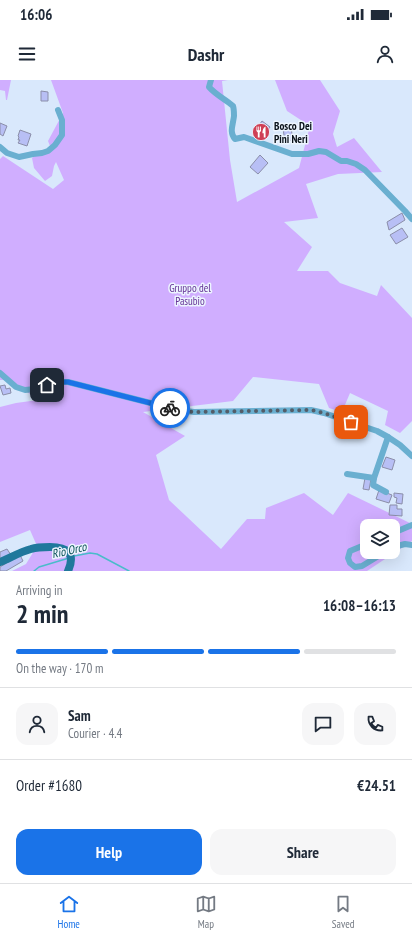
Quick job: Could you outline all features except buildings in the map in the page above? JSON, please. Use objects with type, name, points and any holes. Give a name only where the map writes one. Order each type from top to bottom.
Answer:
[{"type":"main road","points":[[0,562],[33,548],[58,547],[64,548],[68,551],[71,561],[68,571]]},
{"type":"street","points":[[211,80],[209,87],[213,92],[228,101],[233,106],[234,116],[232,135],[235,139],[244,137],[292,154],[308,154],[319,151],[326,152],[340,161],[347,161],[356,164],[365,170],[412,219]]},
{"type":"street","points":[[0,147],[7,153],[19,157],[42,154],[48,151],[55,146],[62,134],[62,120],[58,110]]},
{"type":"street","points":[[0,373],[16,387],[25,390],[35,389],[54,382],[68,382],[178,410],[194,412],[311,410],[370,429],[388,437],[412,456]]},
{"type":"street","points":[[386,492],[373,485],[388,437]]},
{"type":"street","points":[[347,474],[374,478]]},
{"type":"street","points":[[400,530],[412,525]]},
{"type":"street","points":[[400,545],[412,545]]},
{"type":"street","points":[[360,547],[350,552],[348,558],[350,563],[355,567],[362,566],[374,559]]},
{"type":"green space","points":[[0,80],[11,80],[7,100],[5,91],[0,90]]},
{"type":"green space","name":"Gruppo del Pasubio","points":[[51,80],[228,80],[222,81],[230,160],[237,202],[299,168],[310,126],[287,111],[275,80],[320,80],[340,111],[333,134],[337,147],[354,138],[382,172],[338,174],[306,184],[318,218],[284,222],[312,247],[297,271],[328,271],[340,283],[377,296],[381,285],[412,318],[412,421],[400,433],[385,425],[388,411],[350,393],[342,412],[329,408],[319,384],[253,377],[233,401],[143,412],[185,436],[156,455],[169,500],[221,549],[247,519],[265,519],[266,508],[304,493],[333,515],[348,493],[412,524],[412,541],[400,549],[400,519],[360,519],[360,559],[385,559],[367,571],[12,571],[26,564],[37,546],[30,530],[0,542],[0,407],[38,400],[11,380],[0,380],[0,159],[3,156],[53,189],[64,180],[56,162],[52,176],[45,181],[34,168],[32,158],[52,151],[48,141],[63,113]]},
{"type":"waterway","name":"Rio Orco","points":[[74,556],[90,553],[97,554],[129,571]]},
{"type":"waterway","name":"Rio Orco","points":[[34,571],[39,567],[69,558]]},
{"type":"way so far","points":[[170,408],[194,412],[298,409],[311,410],[351,422]]},
{"type":"place","name":"Bosco Dei Pini Neri","points":[[261,132]]},
{"type":"route","points":[[47,385],[54,382],[68,382],[170,408]]}]
